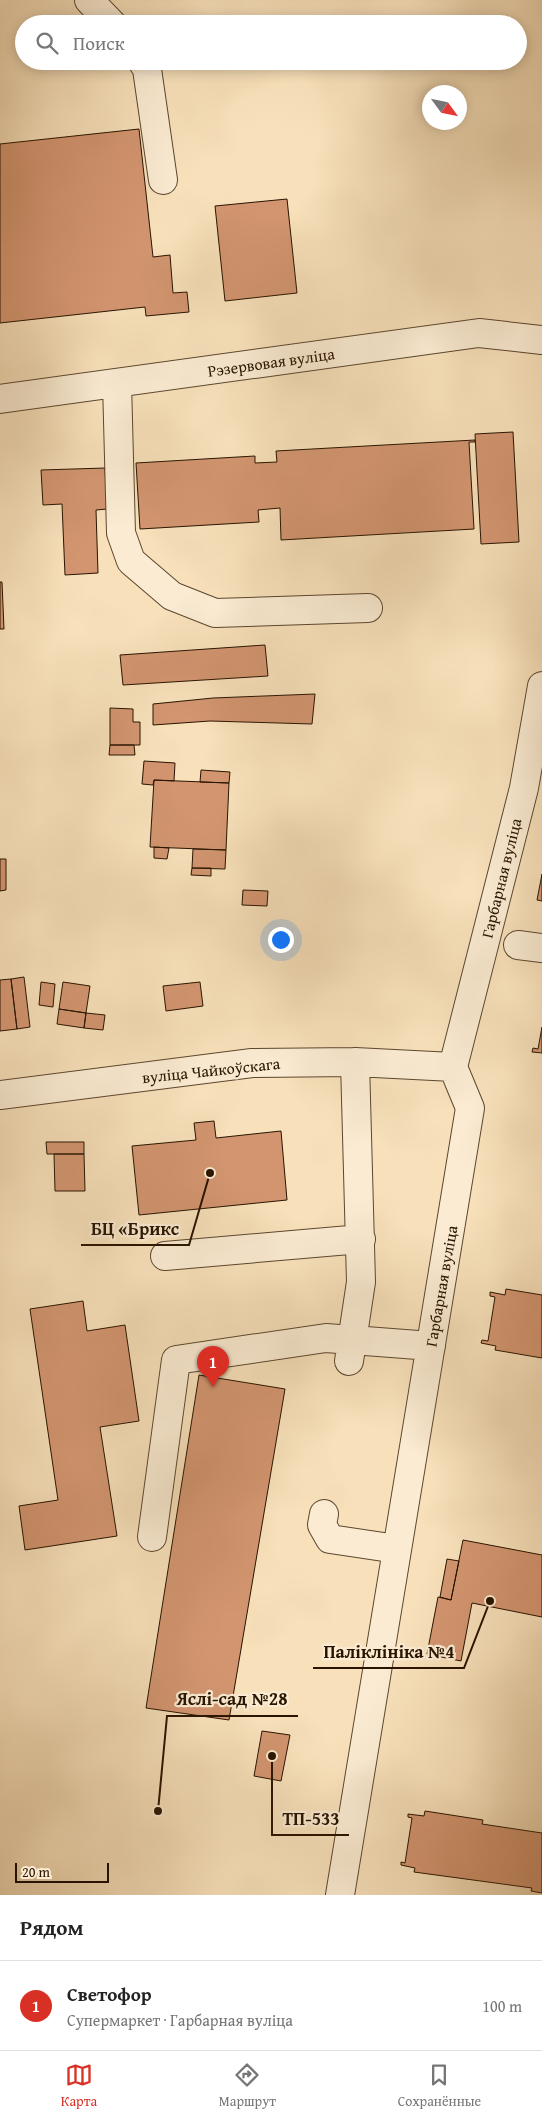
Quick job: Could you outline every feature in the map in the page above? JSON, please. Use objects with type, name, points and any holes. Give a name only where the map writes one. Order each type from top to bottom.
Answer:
[{"type":"street","points":[[89,0],[103,15]]},
{"type":"street","points":[[147,70],[162,180]]},
{"type":"street","name":"Рэзервовая вуліца","points":[[0,399],[480,333],[542,340]]},
{"type":"street","points":[[117,383],[121,534],[131,561],[172,596],[214,612],[368,608]]},
{"type":"street","name":"Гарбарная вуліца","points":[[340,1895],[470,1108],[453,1067],[524,788],[542,686]]},
{"type":"street","points":[[352,1350],[361,1282],[355,1062]]},
{"type":"street","name":"вуліца Чайкоўскага","points":[[0,1095],[252,1063],[355,1062],[453,1067]]},
{"type":"street","points":[[166,1256],[361,1238]]},
{"type":"street","points":[[152,1537],[176,1360],[326,1338],[352,1350],[431,1346]]},
{"type":"street","points":[[324,1514],[322,1525],[330,1539],[397,1549]]},
{"type":"building","points":[[139,129],[153,257],[170,255],[173,293],[187,292],[189,312],[146,316],[145,307],[0,323],[0,144]]},
{"type":"building","points":[[287,199],[297,293],[225,301],[215,206]]},
{"type":"building","points":[[513,432],[519,542],[481,544],[475,434]]},
{"type":"building","points":[[475,440],[475,442],[469,442],[474,529],[281,540],[280,508],[258,510],[259,522],[140,529],[136,463],[255,456],[255,463],[277,462],[276,451]]},
{"type":"building","points":[[105,468],[107,509],[96,510],[98,573],[65,575],[62,504],[43,505],[41,470]]},
{"type":"building","points":[[0,582],[2,582],[4,629],[0,629]]},
{"type":"building","points":[[265,645],[268,676],[123,685],[120,655]]},
{"type":"building","points":[[315,694],[312,724],[210,721],[153,725],[153,704],[213,698]]},
{"type":"building","points":[[110,708],[133,709],[133,722],[140,722],[140,745],[110,745]]},
{"type":"building","points":[[110,745],[134,745],[135,755],[109,755]]},
{"type":"building","points":[[144,761],[175,763],[174,781],[154,780],[153,785],[142,784]]},
{"type":"building","points":[[201,770],[230,772],[229,783],[200,782]]},
{"type":"building","points":[[154,780],[229,783],[226,850],[150,847]]},
{"type":"building","points":[[154,847],[169,848],[167,859],[154,858]]},
{"type":"building","points":[[193,849],[226,850],[225,869],[192,868]]},
{"type":"building","points":[[0,859],[6,859],[6,890],[0,891]]},
{"type":"building","points":[[192,868],[211,868],[211,876],[191,875]]},
{"type":"building","points":[[542,874],[542,901],[537,900]]},
{"type":"building","points":[[243,890],[268,891],[267,906],[242,905]]},
{"type":"building","points":[[24,977],[30,1027],[17,1029],[11,979]]},
{"type":"building","points":[[11,979],[17,1029],[0,1031],[0,980]]},
{"type":"building","points":[[41,982],[55,984],[53,1007],[39,1005]]},
{"type":"building","points":[[63,982],[90,986],[86,1013],[59,1009]]},
{"type":"building","points":[[200,982],[203,1006],[166,1011],[163,986]]},
{"type":"building","points":[[59,1009],[86,1013],[84,1028],[57,1024]]},
{"type":"building","points":[[86,1013],[105,1015],[103,1030],[84,1028]]},
{"type":"building","points":[[542,1027],[542,1053],[532,1052],[533,1048],[538,1049]]},
{"type":"building","points":[[214,1121],[216,1138],[281,1131],[287,1200],[139,1215],[132,1146],[196,1140],[194,1123]]},
{"type":"building","points":[[46,1142],[84,1142],[84,1154],[47,1154]]},
{"type":"building","points":[[54,1154],[84,1154],[85,1191],[55,1191]]},
{"type":"building","points":[[506,1289],[542,1295],[542,1358],[495,1350],[496,1346],[481,1343],[482,1340],[488,1341],[495,1297],[490,1296],[490,1292],[505,1295]]},
{"type":"building","points":[[83,1301],[87,1331],[125,1325],[139,1421],[100,1427],[117,1536],[25,1550],[19,1506],[58,1500],[30,1309]]},
{"type":"building","points":[[199,1375],[285,1389],[229,1720],[146,1708]]},
{"type":"building","points":[[463,1540],[542,1555],[542,1617],[472,1603],[461,1661],[427,1654],[438,1597],[451,1600]]},
{"type":"building","points":[[447,1559],[459,1561],[451,1600],[440,1597]]},
{"type":"building","points":[[262,1731],[290,1735],[281,1781],[254,1776]]},
{"type":"building","points":[[425,1811],[483,1820],[482,1824],[542,1833],[542,1893],[531,1891],[532,1888],[414,1872],[415,1868],[401,1865],[401,1862],[405,1863],[412,1818],[408,1817],[408,1814],[424,1816]]},
{"type":"place","name":"БЦ «Брикс","points":[[210,1173]]},
{"type":"place","name":"Светофор","points":[[213,1387]]},
{"type":"place","name":"Паліклініка №4","points":[[490,1601]]},
{"type":"place","name":"ТП-533","points":[[272,1756]]},
{"type":"place","name":"Яслі-сад №28","points":[[158,1811]]}]
